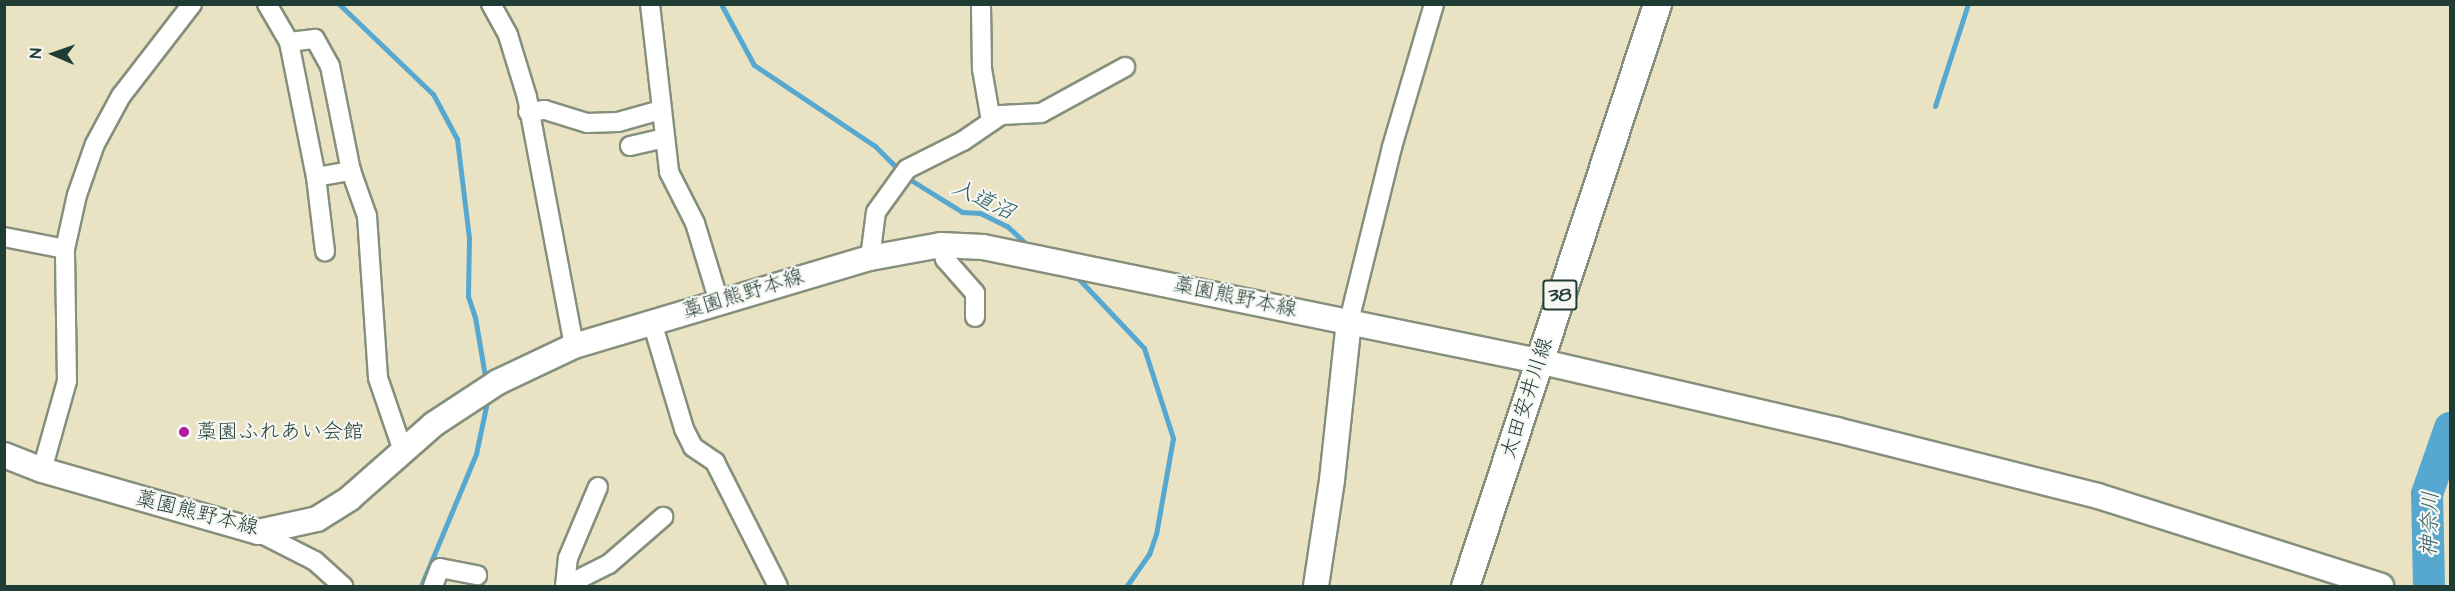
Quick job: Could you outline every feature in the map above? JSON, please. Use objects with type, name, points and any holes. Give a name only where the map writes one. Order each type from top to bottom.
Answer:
[{"type":"main road","name":"太田安井川線","points":[[1465,586],[1657,4]]},
{"type":"main road","name":"藁園熊野本線","points":[[4,455],[42,470],[258,532],[317,519],[350,498],[403,451],[478,395],[498,382],[574,346],[870,258],[941,245],[1029,254],[1538,361],[1827,428],[2098,496],[2381,586]]},
{"type":"main road","points":[[1316,586],[1339,426],[1348,321]]},
{"type":"street","points":[[42,470],[67,381],[65,249],[76,195],[95,144],[121,96],[192,4]]},
{"type":"street","points":[[267,4],[289,42],[316,177],[324,251]]},
{"type":"street","points":[[491,4],[508,35],[528,112],[574,346]]},
{"type":"street","points":[[650,4],[669,172],[695,223],[719,302]]},
{"type":"street","points":[[1348,321],[1392,147],[1434,4]]},
{"type":"street","points":[[981,6],[982,69],[991,121]]},
{"type":"street","points":[[289,42],[315,39],[330,66],[351,171],[367,216],[378,378],[403,451]]},
{"type":"street","points":[[870,258],[876,212],[903,173],[963,141],[1001,115],[1041,113],[1125,67]]},
{"type":"street","points":[[528,112],[545,110],[587,123],[608,122],[661,110]]},
{"type":"street","points":[[630,146],[665,138]]},
{"type":"street","points":[[316,177],[351,171]]},
{"type":"street","points":[[4,237],[65,249]]},
{"type":"street","points":[[941,245],[945,259],[975,292],[975,317]]},
{"type":"street","points":[[652,322],[684,429],[693,447],[715,462],[778,586]]},
{"type":"street","points":[[565,586],[568,558],[598,487]]},
{"type":"street","points":[[565,586],[609,564],[663,517]]},
{"type":"street","points":[[258,532],[307,556],[337,584]]},
{"type":"street","points":[[433,586],[440,568],[477,575]]},
{"type":"waterway","points":[[339,4],[433,94],[457,139],[469,238],[468,296],[475,317],[486,382]]},
{"type":"waterway","name":"入道沼","points":[[721,4],[754,65],[875,146],[906,177],[962,212],[980,213],[1007,226],[1025,243],[1026,249]]},
{"type":"waterway","points":[[1935,106],[1968,4]]},
{"type":"waterway","name":"入道沼","points":[[1076,276],[1144,348],[1173,438],[1156,534],[1149,554],[1127,586]]},
{"type":"waterway","points":[[421,586],[476,454],[488,397]]},
{"type":"waterway","name":"神奈川","points":[[2429,586],[2427,494],[2450,428]]},
{"type":"place","name":"藁園ふれあい会館","points":[[184,432]]}]
